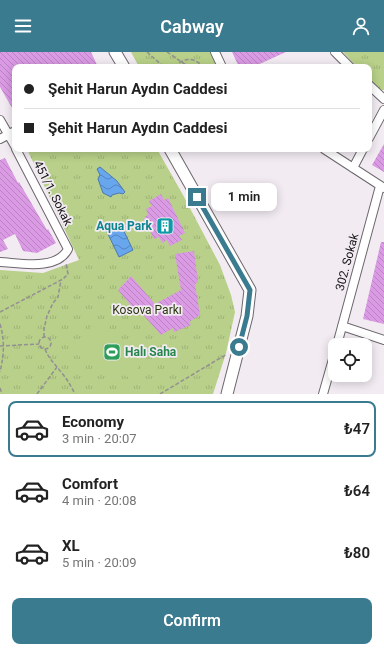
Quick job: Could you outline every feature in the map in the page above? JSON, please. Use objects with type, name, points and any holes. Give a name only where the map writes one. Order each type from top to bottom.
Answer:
[{"type":"main road","points":[[115,52],[122,64]]},
{"type":"main road","points":[[172,152],[250,290],[247,316],[227,394]]},
{"type":"street","points":[[215,52],[221,64]]},
{"type":"street","points":[[335,52],[347,64]]},
{"type":"street","points":[[372,88],[384,99]]},
{"type":"street","points":[[372,132],[384,110]]},
{"type":"street","name":"451/1. Sokak","points":[[0,120],[12,132]]},
{"type":"street","points":[[0,140],[12,132]]},
{"type":"street","name":"451/1. Sokak","points":[[18,152],[66,252]]},
{"type":"street","points":[[329,152],[382,187]]},
{"type":"street","points":[[353,168],[361,152]]},
{"type":"street","name":"302. Sokak","points":[[339,338],[382,187]]},
{"type":"street","points":[[0,262],[42,264],[58,260],[66,252]]},
{"type":"street","points":[[342,326],[384,340]]},
{"type":"street","points":[[323,394],[328,376]]},
{"type":"path","points":[[147,52],[161,64]]},
{"type":"path","points":[[167,52],[184,64]]},
{"type":"path","points":[[179,64],[191,59],[196,60],[200,64]]},
{"type":"path","points":[[0,312],[61,280],[68,274],[66,252]]},
{"type":"path","points":[[44,337],[47,316],[53,303],[58,297],[61,280]]},
{"type":"path","points":[[0,324],[4,346],[0,372]]},
{"type":"path","points":[[39,344],[40,338],[44,337]]},
{"type":"path","points":[[44,337],[48,338],[51,342],[50,346],[45,349]]},
{"type":"path","points":[[0,346],[39,344],[45,349],[48,357],[70,384],[75,394]]},
{"type":"path","points":[[160,394],[239,347]]},
{"type":"path","points":[[37,394],[57,367]]},
{"type":"path","points":[[0,388],[2,394]]},
{"type":"green space","points":[[131,52],[210,52],[216,64],[137,64]]},
{"type":"green space","points":[[343,52],[384,52],[384,90],[381,90],[372,82],[372,64],[354,64]]},
{"type":"green space","name":"Kosova Parkı","points":[[28,152],[159,152],[220,265],[231,295],[235,312],[226,353],[213,394],[0,394],[0,270],[43,273],[79,260]]},
{"type":"green space","name":"Halı Saha","points":[[91,326],[146,349],[133,379],[79,356]]},
{"type":"water","points":[[100,167],[117,181],[125,192],[123,194],[119,193],[112,195],[111,197],[103,193],[98,179],[100,175],[97,169]]},
{"type":"water","points":[[120,223],[133,250],[119,257],[106,230]]},
{"type":"building","points":[[0,52],[91,52],[97,64],[12,64],[12,108],[0,87]]},
{"type":"building","points":[[232,52],[286,52],[260,64],[238,64]]},
{"type":"building","points":[[384,144],[384,172],[372,165]]},
{"type":"building","points":[[5,158],[18,183],[19,182],[56,243],[37,253],[23,251],[15,234],[3,240],[8,249],[0,252],[0,160]]},
{"type":"building","name":"Aqua Park","points":[[161,194],[164,200],[168,198],[185,233],[179,236],[182,240],[170,246],[167,240],[162,243],[159,237],[154,239],[144,219],[148,214],[146,209],[152,206],[149,201]]},
{"type":"building","points":[[381,242],[384,242],[384,324],[363,319]]},
{"type":"building","points":[[194,251],[198,282],[195,284],[200,315],[189,322],[191,325],[174,332],[173,328],[161,335],[139,310],[137,313],[118,290],[131,276],[155,304],[181,290],[175,254]]},
{"type":"place","name":"Aqua Park","points":[[165,226]]},
{"type":"place","name":"Halı Saha","points":[[112,352]]},
{"type":"route","points":[[197,197],[250,290],[247,316],[239,347]]}]
